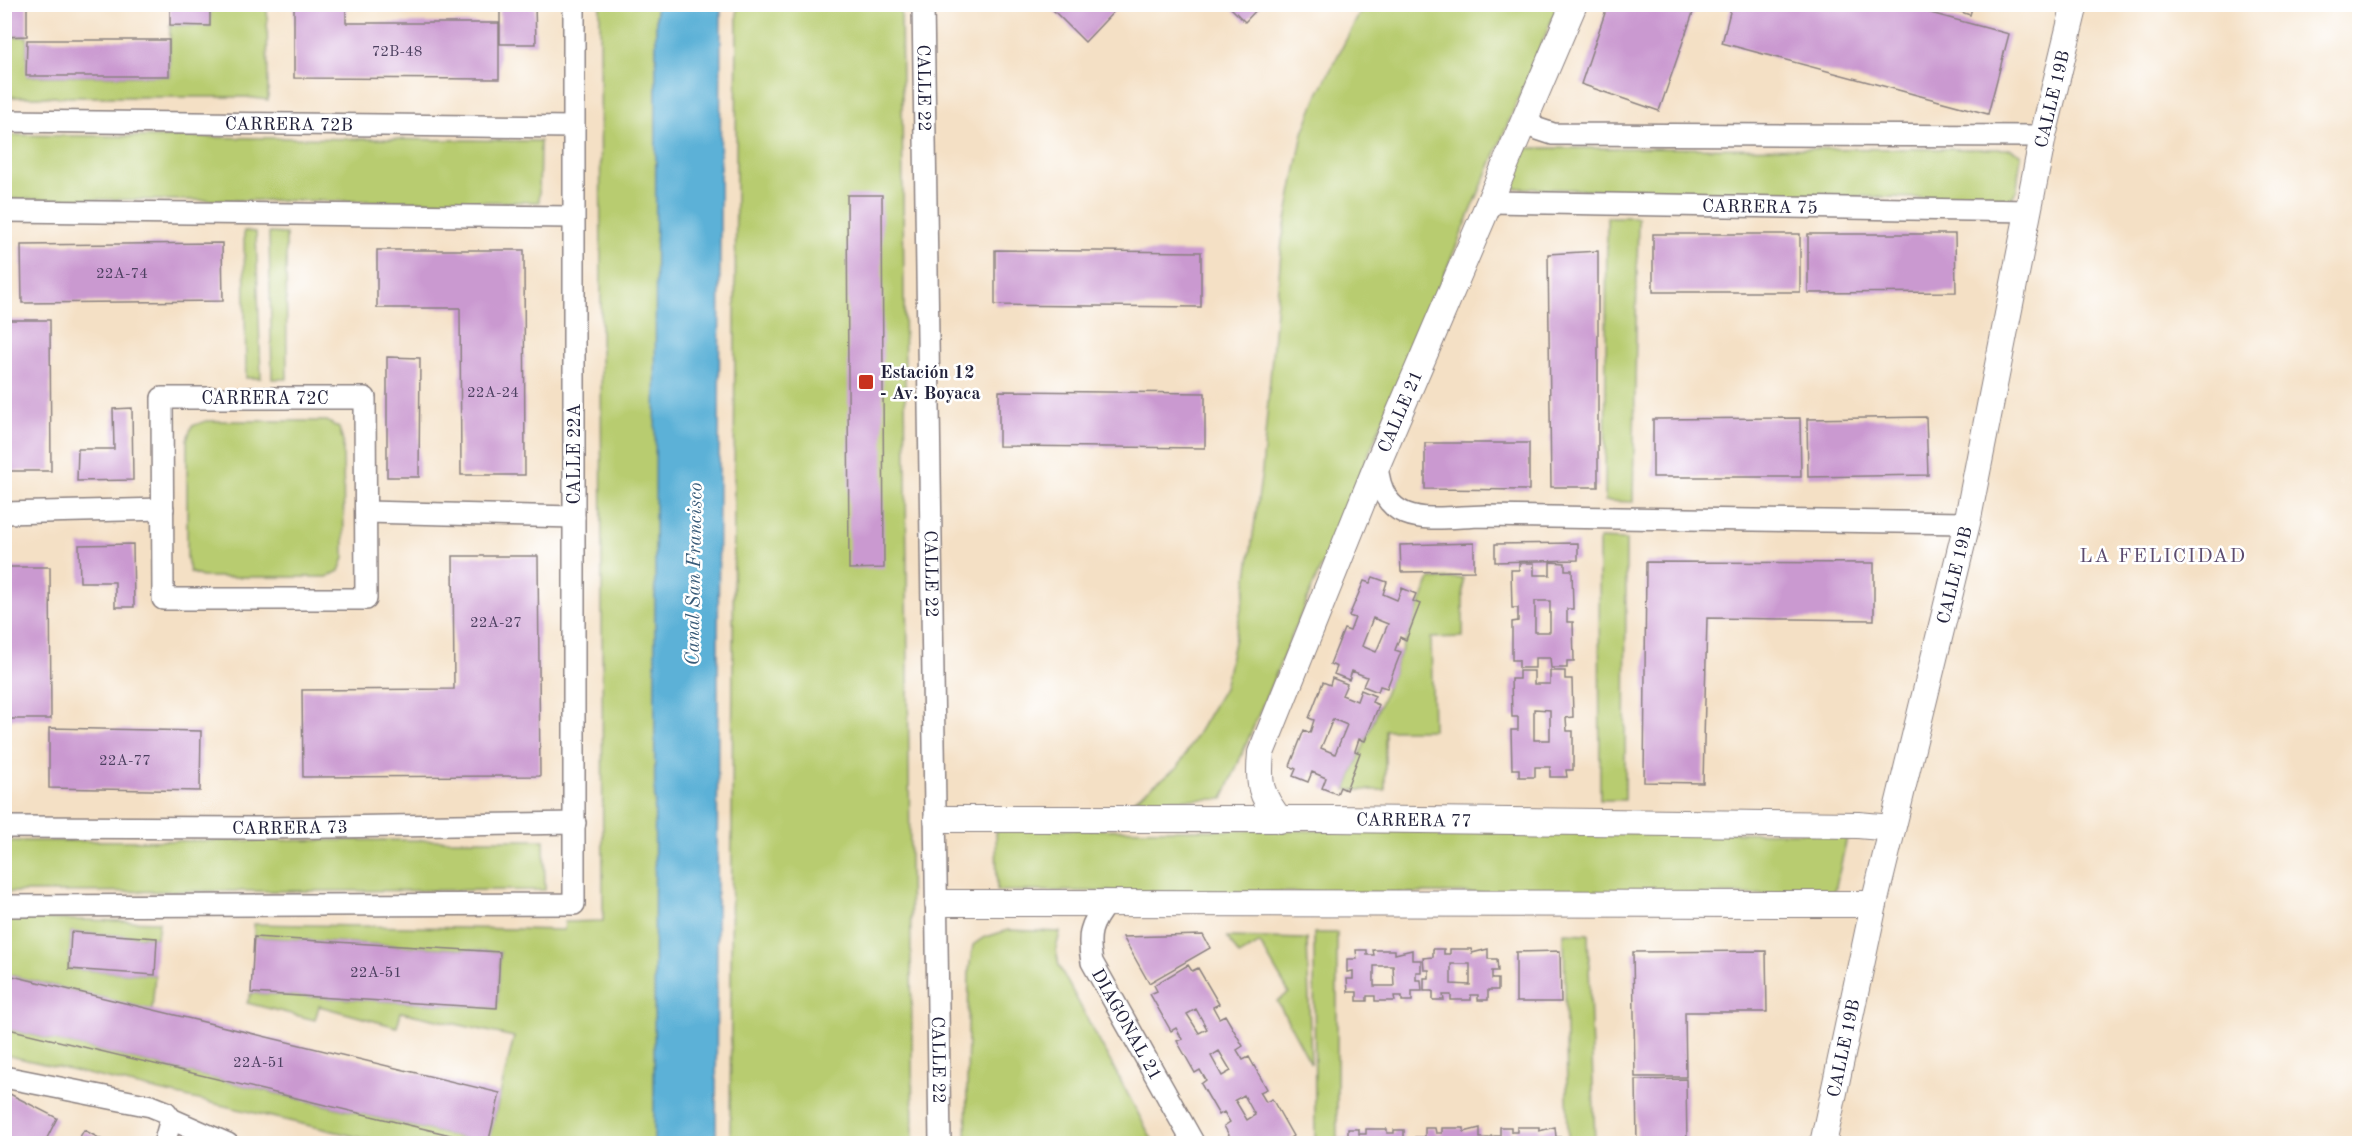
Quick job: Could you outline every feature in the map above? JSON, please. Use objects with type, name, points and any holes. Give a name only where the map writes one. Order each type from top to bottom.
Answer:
[{"type":"street","name":"CALLE 22A","points":[[4,906],[574,904],[574,4]]},
{"type":"street","name":"CALLE 22","points":[[923,4],[937,819],[940,1143]]},
{"type":"street","name":"CALLE 21","points":[[1280,820],[1266,802],[1260,786],[1261,753],[1377,465],[1492,202],[1526,113],[1574,4]]},
{"type":"street","name":"CALLE 19B","points":[[1823,1143],[1874,904],[1967,523],[2043,136],[2075,4]]},
{"type":"street","points":[[1526,113],[1534,128],[1553,134],[2043,136]]},
{"type":"street","name":"CARRERA 72B","points":[[4,121],[574,127]]},
{"type":"street","name":"CARRERA 75","points":[[1492,202],[2030,211]]},
{"type":"street","points":[[4,211],[573,217]]},
{"type":"street","name":"CARRERA 72C","points":[[162,398],[365,398],[366,599],[163,599],[163,510],[162,398]]},
{"type":"street","points":[[1377,465],[1378,484],[1387,500],[1396,511],[1410,517],[1967,523]]},
{"type":"street","points":[[4,513],[163,510]]},
{"type":"street","points":[[366,512],[574,517]]},
{"type":"street","name":"CARRERA 77","points":[[937,819],[1857,825],[1892,828]]},
{"type":"street","name":"CARRERA 73","points":[[4,827],[266,828],[575,823]]},
{"type":"street","points":[[938,903],[1874,904]]},
{"type":"street","name":"DIAGONAL 21","points":[[1107,903],[1090,929],[1088,942],[1092,962],[1194,1143]]},
{"type":"street","points":[[4,1077],[151,1106],[166,1112],[171,1119],[228,1143]]},
{"type":"street","points":[[164,1143],[171,1119]]},
{"type":"green space","points":[[210,5],[267,5],[268,100],[246,97],[5,97],[4,37],[27,36],[27,76],[169,76],[170,25],[210,26]]},
{"type":"green space","points":[[600,5],[656,5],[656,1137],[654,1143],[488,1143],[514,1037],[401,1012],[397,1027],[319,1006],[315,1020],[247,1003],[251,993],[497,1008],[500,952],[254,937],[254,924],[564,930],[565,922],[603,921]]},
{"type":"green space","points":[[737,5],[901,5],[913,1143],[730,1144]]},
{"type":"green space","points":[[1364,5],[1558,5],[1223,799],[1134,800],[1178,767],[1224,688],[1245,591],[1262,471],[1282,241],[1303,133],[1318,94]]},
{"type":"green space","points":[[5,135],[540,141],[539,202],[5,199]]},
{"type":"green space","points":[[1524,149],[2011,149],[2021,154],[2017,189],[2012,198],[2003,200],[1514,188],[1514,173],[1519,158]]},
{"type":"green space","points":[[1607,217],[1638,217],[1633,502],[1605,501]]},
{"type":"green space","points":[[244,231],[256,232],[261,378],[246,378]]},
{"type":"green space","points":[[269,233],[286,234],[287,379],[272,379]]},
{"type":"green space","points":[[206,421],[327,421],[339,428],[343,442],[344,558],[339,571],[327,577],[202,577],[190,572],[187,558],[187,439],[192,426]]},
{"type":"green space","points":[[1599,539],[1626,540],[1625,800],[1600,800]]},
{"type":"green space","points":[[1463,578],[1463,637],[1431,638],[1433,730],[1385,730],[1385,790],[1346,790],[1430,579]]},
{"type":"green space","points":[[996,829],[1848,833],[1834,895],[997,891]]},
{"type":"green space","points":[[544,840],[545,890],[5,892],[5,841]]},
{"type":"green space","points":[[5,918],[159,922],[157,938],[71,932],[69,969],[155,975],[152,1010],[5,974]]},
{"type":"green space","points":[[1008,930],[1060,932],[1056,949],[1059,966],[1154,1143],[966,1143],[969,970],[973,945],[983,938]]},
{"type":"green space","points":[[1314,933],[1337,933],[1337,1143],[1315,1143]]},
{"type":"green space","points":[[1564,933],[1588,934],[1595,1143],[1568,1143]]},
{"type":"green space","points":[[1227,937],[1307,939],[1311,1064],[1277,1001],[1289,993],[1260,943],[1239,955]]},
{"type":"green space","points":[[4,1028],[483,1143],[384,1143],[5,1055]]},
{"type":"water","name":"Canal San Francisco","points":[[656,5],[721,5],[716,1143],[654,1143]]},
{"type":"building","points":[[4,4],[27,4],[27,36],[4,37]]},
{"type":"building","points":[[170,4],[210,4],[210,26],[170,25]]},
{"type":"building","points":[[294,4],[346,4],[346,23],[499,23],[499,79],[294,78]]},
{"type":"building","points":[[500,4],[535,4],[536,44],[500,44]]},
{"type":"building","points":[[1047,4],[1121,4],[1085,42]]},
{"type":"building","points":[[1227,4],[1262,4],[1245,22]]},
{"type":"building","points":[[1608,4],[1696,4],[1659,111],[1581,84]]},
{"type":"building","points":[[1732,4],[1897,4],[2009,34],[1988,114],[1722,43]]},
{"type":"building","points":[[1938,4],[1973,4],[1970,15]]},
{"type":"building","points":[[27,40],[169,40],[169,76],[26,76]]},
{"type":"building","name":"Estación 12 - Av. Boyaca","points":[[847,195],[882,195],[884,568],[849,569]]},
{"type":"building","points":[[1653,234],[1800,234],[1800,292],[1653,292]]},
{"type":"building","points":[[1808,234],[1955,234],[1956,292],[1808,293]]},
{"type":"building","points":[[222,243],[223,301],[22,303],[21,245]]},
{"type":"building","points":[[377,250],[524,250],[525,475],[461,475],[460,308],[377,308]]},
{"type":"building","points":[[995,250],[1201,252],[1201,307],[995,305]]},
{"type":"building","points":[[1598,251],[1598,487],[1551,487],[1548,254]]},
{"type":"building","points":[[4,320],[50,320],[51,471],[4,471]]},
{"type":"building","points":[[387,357],[420,358],[419,477],[387,477]]},
{"type":"building","points":[[999,391],[1205,393],[1205,448],[999,446]]},
{"type":"building","points":[[132,408],[133,480],[77,481],[78,449],[114,449],[113,409]]},
{"type":"building","points":[[1926,417],[1928,475],[1808,477],[1807,419]]},
{"type":"building","points":[[1800,418],[1801,477],[1653,477],[1653,419]]},
{"type":"building","points":[[1425,443],[1529,443],[1529,490],[1425,489]]},
{"type":"building","points":[[1474,543],[1474,571],[1401,572],[1400,545]]},
{"type":"building","points":[[1578,543],[1578,560],[1495,562],[1495,544]]},
{"type":"building","points":[[133,544],[134,607],[115,607],[115,582],[80,582],[79,545]]},
{"type":"building","points":[[453,556],[538,556],[540,776],[303,777],[302,690],[454,689]]},
{"type":"building","points":[[1550,562],[1565,563],[1565,570],[1572,570],[1573,609],[1567,609],[1567,622],[1573,622],[1574,661],[1567,661],[1567,668],[1551,668],[1550,658],[1535,658],[1535,668],[1519,668],[1519,660],[1512,660],[1512,622],[1518,621],[1518,608],[1512,608],[1511,570],[1519,570],[1519,563],[1534,563],[1534,575],[1550,575]],"holes":[[[1535,601],[1550,601],[1550,632],[1535,632]]]},
{"type":"building","points":[[1646,562],[1874,563],[1874,620],[1707,618],[1703,783],[1644,782]]},
{"type":"building","points":[[4,567],[50,567],[51,719],[4,719]]},
{"type":"building","points":[[1373,577],[1387,582],[1383,594],[1397,600],[1402,588],[1416,594],[1413,601],[1420,604],[1406,640],[1400,637],[1395,650],[1401,652],[1387,688],[1380,686],[1378,692],[1363,686],[1367,677],[1352,671],[1349,680],[1334,674],[1337,667],[1330,664],[1344,629],[1350,631],[1355,618],[1349,616],[1364,581],[1370,583]],"holes":[[[1373,618],[1388,624],[1376,652],[1362,646]]]},
{"type":"building","points":[[1519,671],[1534,671],[1534,684],[1550,684],[1550,671],[1565,671],[1565,679],[1572,679],[1573,717],[1566,718],[1567,731],[1573,731],[1573,770],[1566,770],[1567,777],[1550,777],[1550,767],[1535,767],[1535,777],[1519,777],[1519,769],[1512,769],[1511,730],[1518,730],[1518,717],[1512,717],[1511,679],[1519,679]],"holes":[[[1534,709],[1550,710],[1550,740],[1534,740]]]},
{"type":"building","points":[[1332,678],[1347,684],[1342,695],[1357,701],[1361,690],[1375,696],[1372,702],[1379,705],[1365,741],[1359,739],[1355,751],[1360,753],[1346,790],[1340,787],[1337,794],[1322,788],[1326,778],[1312,772],[1308,782],[1293,776],[1296,769],[1290,766],[1304,730],[1310,733],[1314,720],[1309,718],[1323,682],[1330,685]],"holes":[[[1333,719],[1347,725],[1335,754],[1321,748]]]},
{"type":"building","points":[[49,728],[201,731],[200,791],[49,788]]},
{"type":"building","points":[[71,932],[157,938],[155,975],[69,969]]},
{"type":"building","points":[[1203,935],[1210,948],[1149,983],[1123,937]]},
{"type":"building","points":[[254,937],[500,952],[497,1008],[251,993]]},
{"type":"building","points":[[1433,949],[1444,949],[1444,954],[1450,954],[1450,949],[1471,949],[1472,953],[1488,949],[1488,959],[1497,959],[1498,971],[1492,971],[1492,979],[1498,979],[1498,990],[1488,990],[1488,1000],[1478,1000],[1478,995],[1471,995],[1471,1000],[1451,1000],[1451,995],[1443,995],[1444,1000],[1433,1000],[1433,991],[1424,991],[1424,978],[1429,978],[1429,970],[1424,970],[1423,958],[1433,957]],"holes":[[[1451,964],[1470,964],[1470,985],[1451,984]]]},
{"type":"building","points":[[1356,950],[1367,950],[1367,955],[1374,955],[1373,950],[1395,950],[1395,954],[1412,950],[1412,960],[1421,960],[1421,972],[1416,972],[1416,980],[1421,980],[1422,991],[1412,991],[1412,1001],[1402,1001],[1402,996],[1394,996],[1395,1001],[1375,1001],[1375,996],[1367,996],[1367,1001],[1357,1001],[1357,992],[1348,992],[1347,979],[1353,979],[1353,971],[1347,972],[1347,959],[1357,959]],"holes":[[[1374,966],[1393,966],[1394,986],[1374,986]]]},
{"type":"building","points":[[1560,951],[1561,1002],[1516,1002],[1516,952]]},
{"type":"building","points":[[1766,951],[1767,1012],[1685,1012],[1686,1077],[1635,1077],[1633,952]]},
{"type":"building","points":[[1188,965],[1192,971],[1198,968],[1219,1004],[1213,1007],[1219,1018],[1225,1015],[1243,1046],[1237,1050],[1243,1060],[1249,1057],[1267,1089],[1260,1092],[1266,1102],[1272,1099],[1293,1136],[1287,1140],[1289,1144],[1234,1144],[1224,1126],[1230,1122],[1224,1112],[1219,1115],[1201,1084],[1206,1080],[1200,1070],[1195,1073],[1177,1041],[1182,1039],[1176,1028],[1171,1031],[1150,994],[1157,991],[1154,985]],"holes":[[[1196,1009],[1207,1029],[1199,1033],[1187,1014]],[[1219,1051],[1231,1071],[1222,1076],[1211,1056]],[[1244,1095],[1255,1115],[1247,1120],[1235,1100]]]},
{"type":"building","points":[[4,974],[500,1093],[488,1144],[4,1028]]},
{"type":"building","points":[[1686,1079],[1687,1144],[1637,1144],[1636,1080]]},
{"type":"building","points":[[6,1092],[57,1118],[44,1144],[4,1144]]},
{"type":"building","points":[[1500,1127],[1511,1127],[1511,1132],[1517,1132],[1517,1127],[1539,1127],[1539,1131],[1555,1127],[1556,1137],[1565,1137],[1565,1144],[1491,1144],[1491,1136],[1500,1136]]},
{"type":"building","points":[[1425,1128],[1435,1128],[1436,1133],[1442,1133],[1442,1128],[1464,1128],[1464,1132],[1480,1128],[1480,1138],[1489,1138],[1489,1144],[1415,1144],[1415,1137],[1425,1137]]},
{"type":"building","points":[[1348,1129],[1359,1129],[1359,1134],[1366,1134],[1366,1129],[1387,1129],[1387,1133],[1404,1130],[1404,1140],[1413,1139],[1413,1144],[1339,1144],[1339,1138],[1348,1138]]},
{"type":"building","points":[[84,1130],[110,1144],[76,1144]]},
{"type":"place","name":"Estación 12 - Av. Boyaca","points":[[866,382]]},
{"type":"district","name":"LA FELICIDAD","points":[[2163,555]]}]
